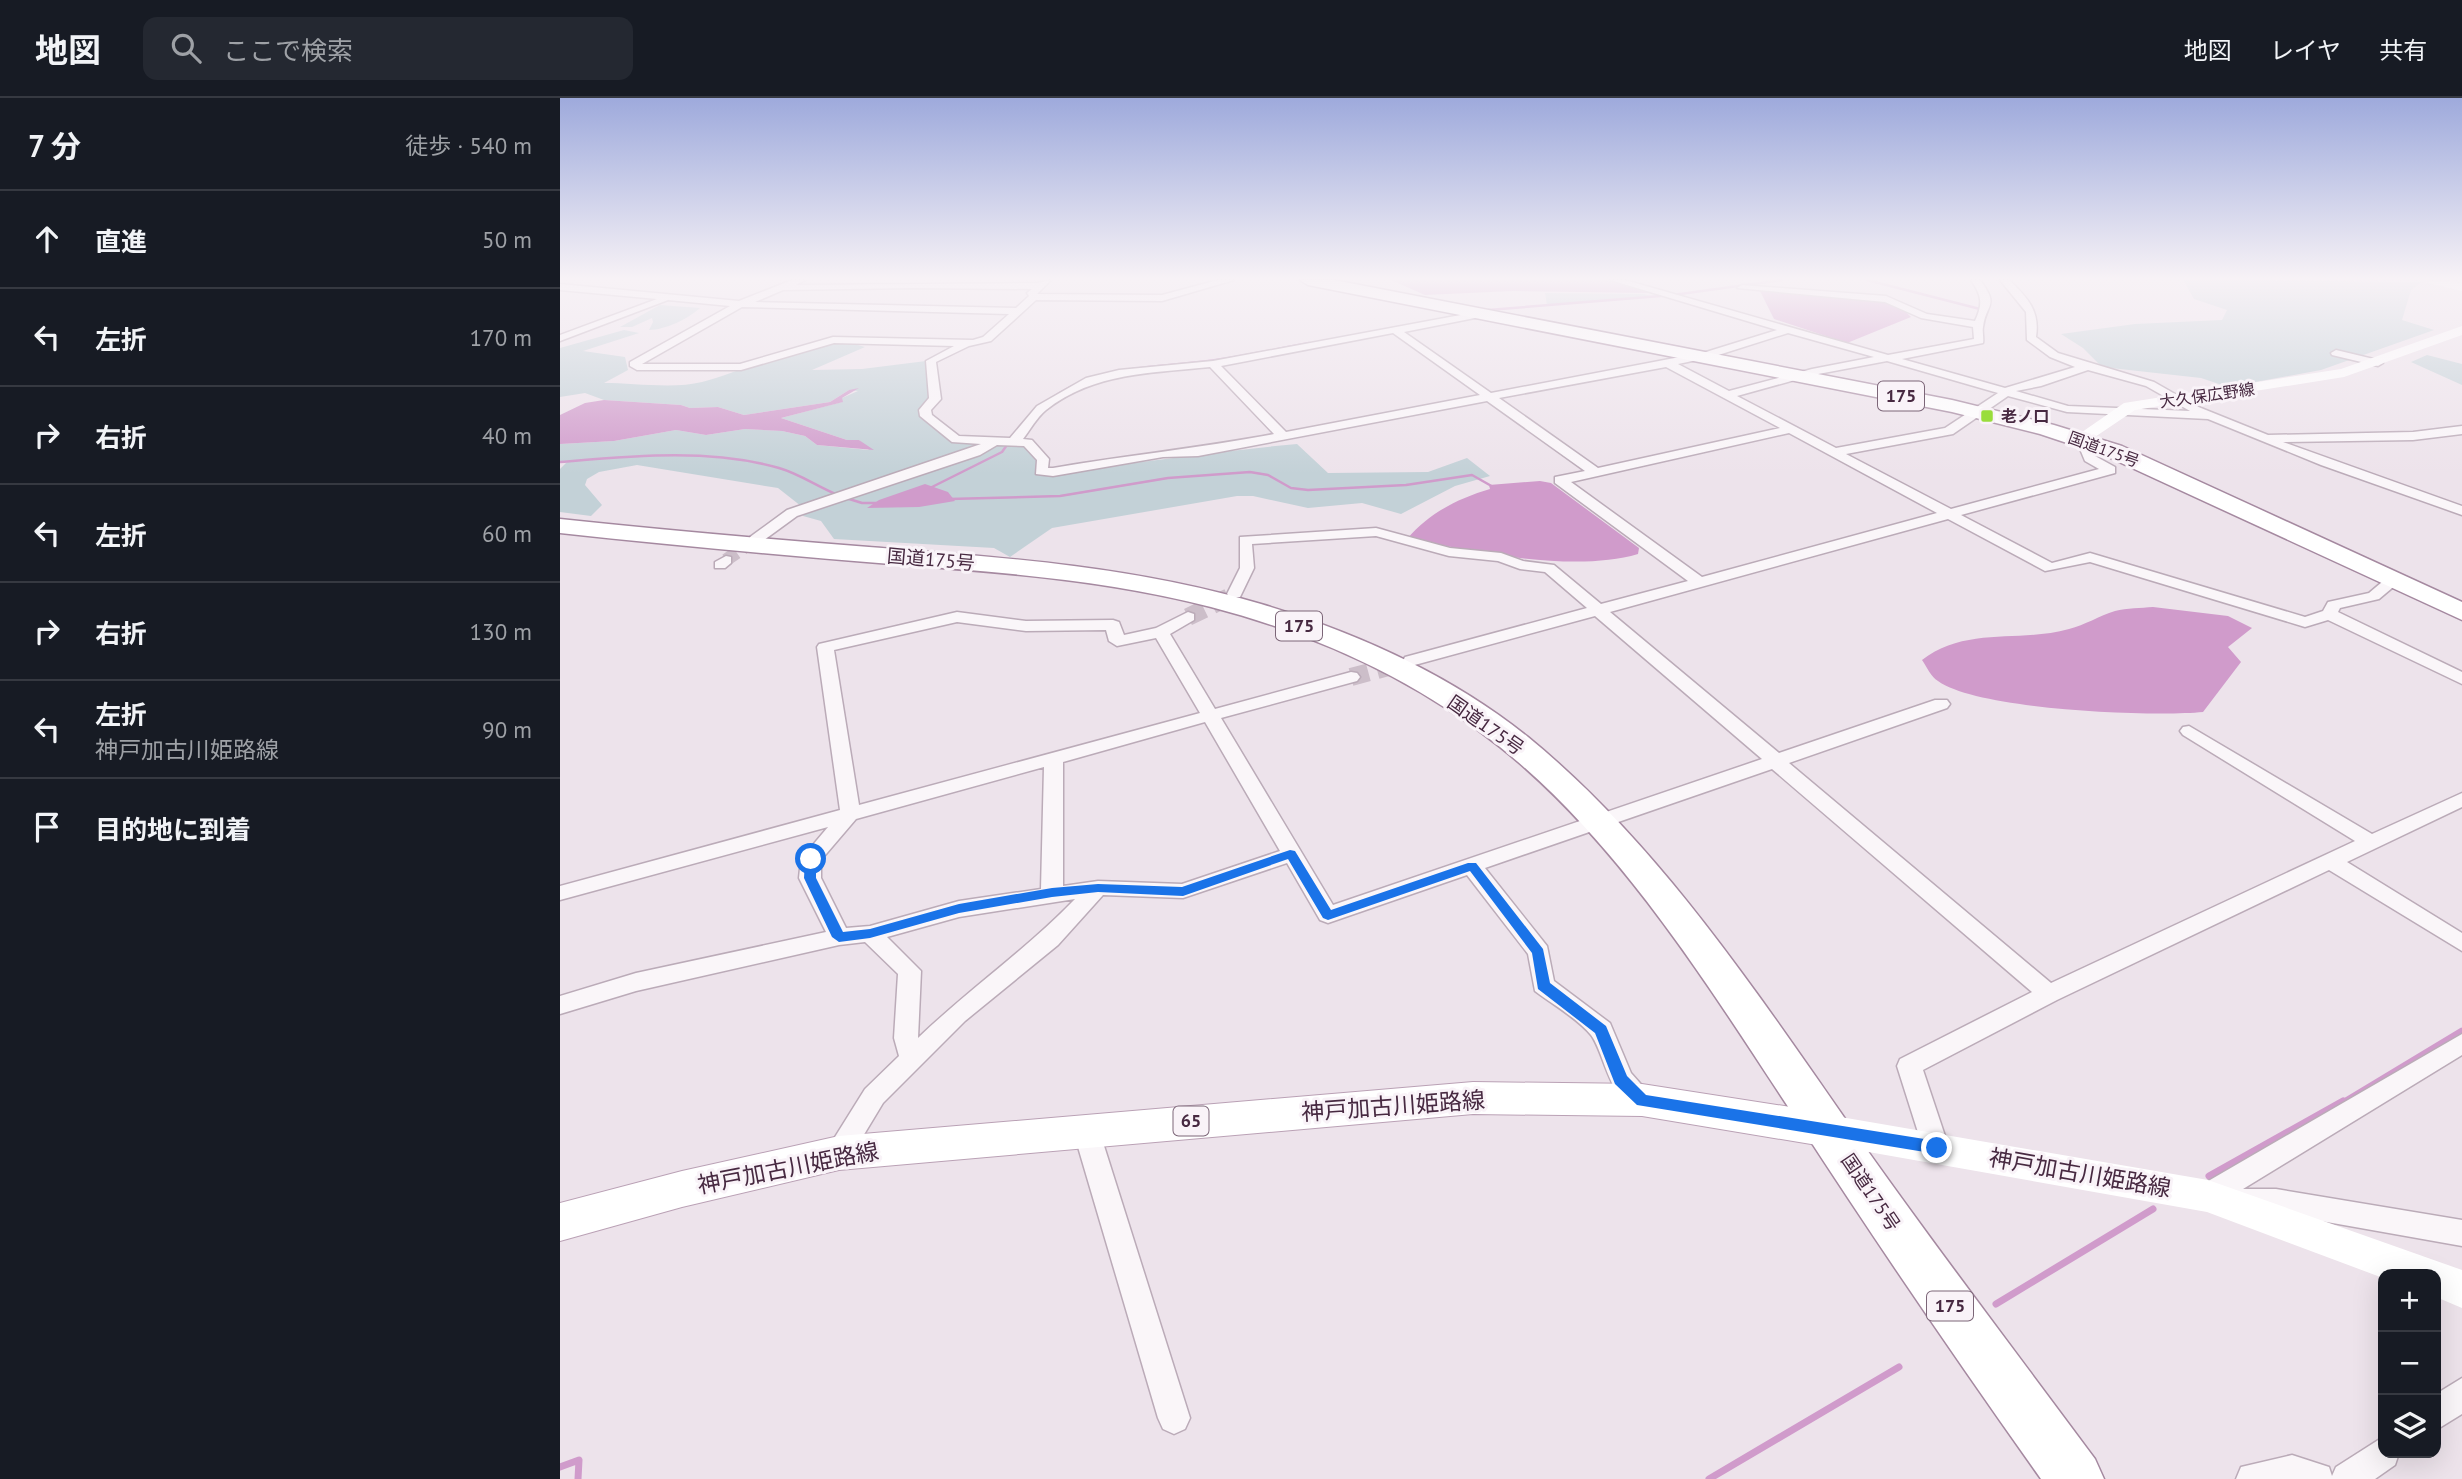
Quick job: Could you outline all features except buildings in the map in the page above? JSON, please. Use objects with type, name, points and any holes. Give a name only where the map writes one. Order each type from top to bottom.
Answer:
[{"type":"highway","name":"国道175号","points":[[1639,344],[1977,411],[2087,441],[2140,462],[2462,612]]},
{"type":"highway","name":"国道175号","points":[[560,526],[674,539],[972,562],[1144,585],[1212,598],[1266,614],[1511,739],[1600,822],[1675,914],[2075,1479]]},
{"type":"main road","name":"神戸加古川姫路線","points":[[560,1222],[682,1189],[839,1153],[1473,1098],[1642,1100],[1829,1130]]},
{"type":"street","points":[[668,344],[635,363],[637,367],[741,367],[818,344]]},
{"type":"street","points":[[962,344],[932,361],[935,399],[925,410],[926,416],[956,439],[1028,443],[1043,459],[1041,471],[1053,472],[1113,464],[1163,453],[1198,452],[1668,363],[1737,344]]},
{"type":"street","points":[[1014,442],[1041,408],[1090,380],[1119,373],[1213,364],[1321,344]]},
{"type":"street","points":[[1414,344],[1595,472]]},
{"type":"street","points":[[1836,344],[2067,409],[2212,416]]},
{"type":"street","points":[[1727,394],[1961,344]]},
{"type":"street","points":[[2038,344],[2088,367],[2150,384],[2172,399],[2267,439],[2462,511]]},
{"type":"street","name":"大久保広野線","points":[[2087,441],[2119,412],[2130,407],[2297,382],[2378,363],[2425,344]]},
{"type":"street","points":[[2336,353],[2378,363]]},
{"type":"street","points":[[1668,363],[2050,568],[2090,557],[2305,622],[2329,614],[2334,605],[2374,596],[2393,580]]},
{"type":"street","points":[[1213,364],[1283,436]]},
{"type":"street","points":[[1835,452],[1949,431],[2003,393],[2088,367]]},
{"type":"street","points":[[1699,582],[1560,480],[1791,429]]},
{"type":"street","points":[[2267,439],[2413,436],[2462,430]]},
{"type":"street","points":[[2447,432],[2462,439]]},
{"type":"street","points":[[2087,441],[2086,449],[2090,458],[2110,470]]},
{"type":"street","points":[[755,540],[792,513],[976,452],[992,443]]},
{"type":"street","points":[[560,893],[1208,716],[1471,651],[1475,643],[2140,462]]},
{"type":"street","points":[[1235,594],[1247,568],[1245,540],[1376,532],[1448,552],[1501,557],[1520,565],[1549,568],[2049,994]]},
{"type":"street","points":[[2329,614],[2462,678]]},
{"type":"street","points":[[839,937],[810,878],[811,859],[850,813],[825,647],[957,617],[1026,626],[1113,625],[1117,641],[1161,632],[1188,617]]},
{"type":"street","points":[[1161,632],[1208,716],[1328,915],[1941,704]]},
{"type":"street","points":[[1265,701],[1281,687],[1382,672]]},
{"type":"street","points":[[2189,731],[2370,841]]},
{"type":"street","points":[[1052,892],[1054,758]]},
{"type":"street","points":[[1937,1148],[1909,1066],[2049,994],[2462,799]]},
{"type":"street","points":[[560,1005],[636,982],[839,937],[870,934],[959,909],[1052,892],[1098,888],[1183,891],[1290,854]]},
{"type":"street","points":[[2330,861],[2462,943]]},
{"type":"street","points":[[1472,866],[1539,952],[1543,985],[1601,1030],[1620,1079],[1642,1100]]},
{"type":"street","points":[[839,1153],[874,1096],[957,1015],[1050,939],[1098,888]]},
{"type":"street","points":[[870,934],[910,971],[906,1038],[912,1059]]},
{"type":"street","points":[[2218,1199],[2462,1043]]},
{"type":"street","points":[[1086,1130],[1174,1418]]},
{"type":"street","name":"神戸加古川姫路線","points":[[1829,1130],[2218,1199],[2276,1201],[2462,1233]]},
{"type":"street","name":"神戸加古川姫路線","points":[[2218,1199],[2409,1269]]},
{"type":"street","points":[[2441,1281],[2462,1289]]},
{"type":"street","points":[[2441,1410],[2462,1394]]},
{"type":"street","points":[[2348,1479],[2378,1457]]},
{"type":"street","points":[[2253,1479],[2292,1471],[2317,1479]]},
{"type":"shaded area","points":[[573,344],[603,344],[583,351],[625,357],[628,370],[604,383],[691,384],[783,354],[823,344],[865,347],[812,370],[862,369],[926,361],[928,400],[919,411],[923,417],[945,433],[969,444],[988,447],[1022,445],[1038,462],[1035,475],[1297,444],[1328,473],[1428,472],[1467,458],[1490,476],[1455,486],[1401,514],[1362,503],[1308,508],[1253,496],[1237,496],[1052,528],[1010,557],[994,548],[834,539],[821,521],[803,516],[806,510],[778,488],[637,465],[599,472],[587,479],[585,485],[602,505],[591,516],[560,512],[560,469],[568,461],[560,461],[560,444],[614,441],[676,430],[706,435],[745,429],[782,431],[805,436],[817,445],[869,450],[859,440],[847,440],[781,418],[842,402],[842,398],[858,391],[849,390],[830,402],[744,415],[718,407],[690,408],[681,405],[604,400],[585,393],[560,397],[560,348]]},
{"type":"shaded area","points":[[2077,344],[2393,344],[2321,370],[2228,387],[2201,378],[2102,367]]},
{"type":"shaded area","points":[[2427,355],[2462,364],[2462,385],[2411,362]]},
{"type":"shaded area","points":[[859,388],[842,398],[843,402],[781,418],[847,440],[859,440],[874,450],[817,445],[805,436],[782,431],[745,429],[706,435],[676,430],[614,441],[560,444],[560,415],[585,403],[604,400],[681,405],[690,408],[718,407],[744,415],[830,402],[849,390]]},
{"type":"shaded area","points":[[1540,481],[1551,483],[1639,548],[1638,554],[1612,559],[1554,561],[1492,554],[1408,538],[1435,514],[1467,497],[1490,489],[1489,485]]},
{"type":"shaded area","points":[[925,484],[948,492],[955,501],[919,507],[867,508],[879,500]]},
{"type":"shaded area","points":[[2153,607],[2228,616],[2252,628],[2228,647],[2241,662],[2203,712],[2107,712],[1989,699],[1959,691],[1938,681],[1922,660],[1939,649],[1956,643],[2050,633],[2075,627],[2115,611]]},
{"type":"waterway","points":[[1018,430],[1038,409],[1059,393],[1104,374],[1221,359],[1301,344]]},
{"type":"waterway","points":[[930,488],[1002,452],[1009,442]]},
{"type":"waterway","points":[[560,462],[670,455],[726,458],[779,468],[838,495]]},
{"type":"waterway","points":[[949,499],[1060,496],[1168,478],[1250,472],[1268,475],[1291,488],[1308,490],[1406,485],[1472,475],[1495,488]]},
{"type":"waterway","points":[[846,498],[862,503],[878,503]]},
{"type":"waterway","points":[[2341,1103],[2462,1030]]},
{"type":"waterway","points":[[2209,1176],[2343,1101]]},
{"type":"waterway","points":[[1996,1304],[2153,1209]]},
{"type":"waterway","points":[[1709,1479],[1899,1367]]},
{"type":"waterway","points":[[560,1467],[579,1460],[578,1479]]},
{"type":"tunnel","points":[[726,560],[755,540]]},
{"type":"tunnel","points":[[1188,617],[1231,596]]},
{"type":"tunnel","points":[[1351,677],[1403,663]]},
{"type":"place","name":"老ノ口","points":[[1987,416]]},
{"type":"route","points":[[811,859],[810,878],[839,937],[870,934],[959,909],[1052,892],[1098,888],[1183,891],[1290,854],[1328,915],[1472,866],[1539,952],[1543,985],[1601,1030],[1620,1079],[1642,1100],[1937,1148]]}]
